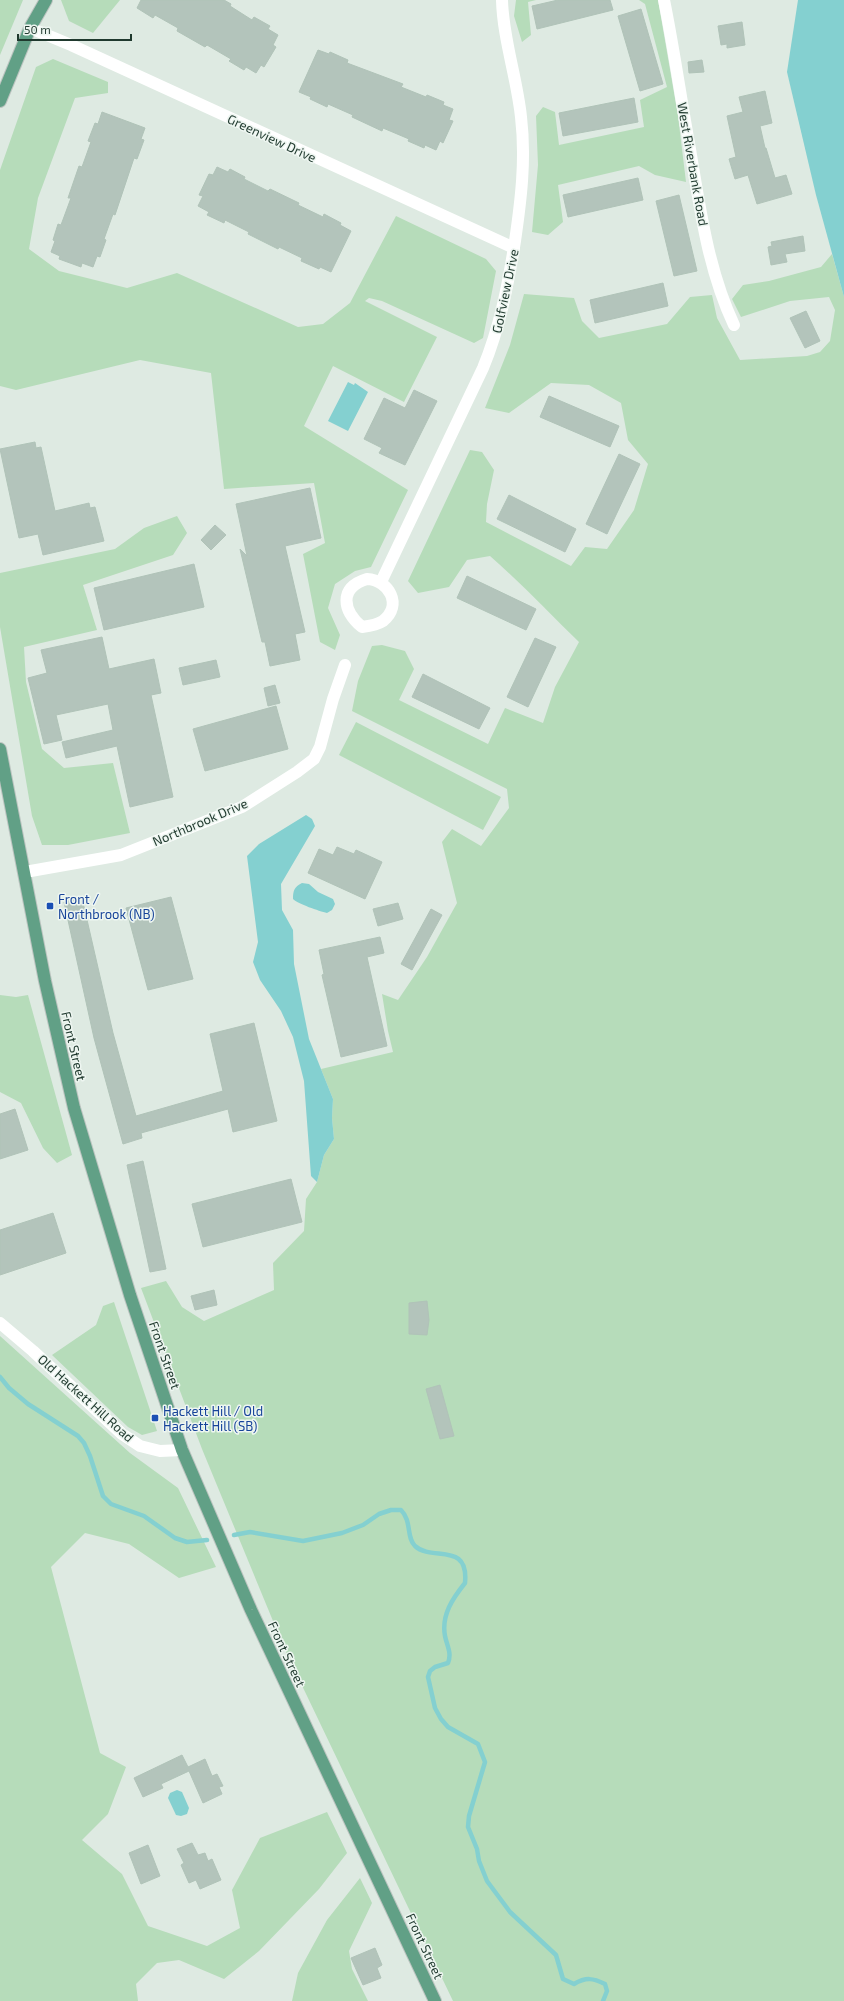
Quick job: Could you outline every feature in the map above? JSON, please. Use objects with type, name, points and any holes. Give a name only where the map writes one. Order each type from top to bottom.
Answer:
[{"type":"main road","points":[[0,101],[30,28],[46,0]]},
{"type":"main road","name":"Front Street","points":[[0,750],[25,872],[45,981],[74,1108],[119,1260],[182,1450],[255,1617],[436,2001]]},
{"type":"street","name":"Golfview Drive","points":[[381,582],[486,363],[496,336],[505,302],[514,248],[524,165],[521,117],[502,0]]},
{"type":"street","name":"West Riverbank Road","points":[[664,0],[698,204],[726,309],[734,325]]},
{"type":"street","name":"Greenview Drive","points":[[30,28],[78,48],[514,248]]},
{"type":"street","name":"Northbrook Drive","points":[[25,872],[121,855],[242,807],[297,772],[314,759],[320,746],[332,699],[345,665]]},
{"type":"street","name":"Old Hackett Hill Road","points":[[0,1323],[33,1351],[122,1434],[140,1446],[160,1451],[182,1450]]},
{"type":"green space","points":[[0,0],[23,0],[0,55]]},
{"type":"green space","points":[[61,0],[120,0],[93,33],[69,21]]},
{"type":"green space","points":[[516,0],[536,0],[528,2],[531,35],[522,42],[514,16]]},
{"type":"green space","points":[[639,0],[658,0],[678,116],[686,182],[655,175],[639,166],[558,185],[563,222],[548,235],[532,232],[538,165],[536,116],[543,107],[555,112],[559,145],[644,127],[640,100],[667,87],[645,4]]},
{"type":"green space","points":[[53,59],[108,82],[108,93],[75,98],[38,198],[29,249],[59,271],[127,288],[177,273],[298,327],[323,324],[350,303],[396,216],[486,259],[496,271],[483,338],[474,343],[382,301],[369,298],[365,301],[437,337],[404,402],[333,366],[304,426],[408,490],[371,567],[355,571],[335,584],[328,608],[340,635],[335,650],[320,642],[303,554],[325,543],[314,483],[224,489],[211,373],[140,360],[16,390],[0,386],[0,170],[36,67]]},
{"type":"green space","points":[[832,254],[844,297],[844,2001],[453,2001],[285,1650],[202,1449],[141,1288],[166,1281],[182,1307],[204,1321],[274,1290],[273,1263],[304,1231],[306,1199],[317,1182],[324,1155],[334,1139],[332,1118],[333,1099],[321,1069],[393,1052],[382,994],[398,1000],[427,957],[457,903],[442,842],[452,829],[481,846],[509,808],[507,789],[352,711],[358,681],[372,646],[382,645],[405,651],[414,669],[399,700],[488,744],[505,708],[543,723],[555,687],[579,642],[524,587],[490,556],[467,560],[449,587],[418,593],[408,581],[470,450],[482,452],[494,470],[487,504],[486,522],[571,566],[585,547],[607,549],[634,510],[648,464],[628,440],[621,403],[589,385],[551,383],[509,413],[485,408],[510,345],[524,294],[574,298],[582,321],[599,338],[667,324],[690,297],[712,295],[717,318],[740,360],[807,356],[820,352],[830,341],[835,310],[829,297],[790,301],[741,317],[732,299],[743,285],[769,281],[821,267]]},
{"type":"green space","points":[[177,516],[187,533],[173,555],[83,585],[97,630],[24,647],[26,682],[42,749],[64,768],[113,763],[130,833],[68,845],[42,845],[32,816],[0,627],[0,573],[115,549],[144,528]]},
{"type":"green space","points":[[356,722],[501,797],[483,830],[339,755]]},
{"type":"green space","points":[[0,995],[16,997],[28,995],[72,1155],[57,1163],[43,1148],[21,1103],[0,1092]]},
{"type":"green space","points":[[114,1302],[157,1431],[142,1435],[128,1427],[52,1355],[96,1325],[103,1306]]},
{"type":"green space","points":[[0,1336],[130,1453],[178,1488],[216,1567],[179,1578],[129,1544],[85,1533],[51,1567],[100,1753],[126,1767],[108,1814],[82,1840],[122,1874],[148,1926],[207,1946],[240,1928],[232,1890],[260,1838],[327,1812],[347,1853],[319,1889],[259,1951],[224,1979],[179,1960],[157,1963],[136,1984],[138,2001],[0,2001]]},
{"type":"green space","points":[[360,1878],[372,1903],[349,1951],[352,1969],[368,2001],[292,2001],[298,1973],[327,1920]]},
{"type":"water","points":[[798,0],[844,0],[844,297],[816,195],[787,72]]},
{"type":"water","points":[[348,382],[354,385],[355,383],[368,392],[348,431],[328,421]]},
{"type":"water","points":[[306,815],[312,819],[315,826],[281,884],[282,910],[293,930],[294,964],[309,1039],[333,1099],[332,1118],[334,1139],[324,1155],[317,1182],[311,1176],[304,1081],[293,1037],[281,1011],[260,980],[253,962],[258,942],[247,856],[259,844]]},
{"type":"water","points":[[302,883],[309,884],[318,892],[333,899],[335,904],[332,910],[327,913],[323,912],[293,899],[294,890]]},
{"type":"water","points":[[177,1790],[182,1792],[189,1808],[187,1814],[181,1816],[176,1815],[168,1798],[170,1793]]},
{"type":"building","points":[[141,0],[224,0],[231,4],[230,6],[252,20],[254,17],[270,26],[268,29],[278,35],[273,45],[276,47],[264,67],[261,65],[256,73],[246,67],[244,70],[229,61],[231,59],[207,45],[205,47],[177,31],[178,28],[155,15],[153,18],[137,8]]},
{"type":"building","points":[[558,0],[610,0],[613,10],[537,29],[532,6]]},
{"type":"building","points":[[641,9],[663,84],[640,91],[618,16]]},
{"type":"building","points":[[742,22],[745,45],[727,48],[727,44],[721,45],[718,26]]},
{"type":"building","points":[[318,50],[329,54],[330,52],[348,60],[347,63],[403,84],[401,87],[426,97],[427,95],[444,102],[443,105],[453,109],[449,120],[453,121],[443,143],[440,141],[436,150],[425,145],[424,148],[408,141],[409,139],[383,128],[382,131],[352,117],[353,115],[328,104],[327,107],[310,99],[311,97],[299,92]]},
{"type":"building","points":[[702,60],[704,72],[689,73],[688,62]]},
{"type":"building","points":[[765,91],[772,123],[760,126],[765,148],[775,178],[786,175],[792,194],[757,204],[748,175],[735,179],[729,159],[736,157],[727,116],[743,112],[739,97]]},
{"type":"building","points":[[634,98],[638,122],[563,136],[559,113]]},
{"type":"building","points":[[102,112],[145,128],[141,139],[144,140],[137,159],[134,158],[115,215],[113,214],[104,239],[106,240],[100,257],[97,256],[93,267],[82,263],[81,267],[59,259],[60,256],[51,252],[55,241],[53,240],[58,224],[61,225],[71,198],[68,198],[79,166],[82,167],[91,142],[88,141],[95,123],[98,124]]},
{"type":"building","points":[[217,167],[228,172],[230,169],[245,177],[244,179],[268,191],[270,189],[323,217],[324,214],[341,223],[340,225],[351,231],[331,272],[320,267],[319,269],[301,261],[302,258],[279,247],[278,249],[248,234],[249,232],[225,220],[224,223],[207,215],[209,212],[198,206],[203,196],[199,195],[209,174],[213,175]]},
{"type":"building","points":[[638,178],[643,200],[568,217],[563,195]]},
{"type":"building","points":[[679,195],[697,271],[674,276],[656,201]]},
{"type":"building","points":[[803,236],[805,251],[785,254],[787,262],[771,265],[768,247],[772,246],[771,242]]},
{"type":"building","points":[[663,283],[668,306],[595,323],[590,300]]},
{"type":"building","points":[[806,311],[820,341],[805,348],[790,318]]},
{"type":"building","points":[[414,390],[437,401],[405,465],[379,453],[382,448],[364,439],[384,398],[405,408]]},
{"type":"building","points":[[549,396],[619,426],[610,447],[540,417]]},
{"type":"building","points":[[35,442],[36,448],[41,447],[55,511],[89,503],[90,508],[95,507],[104,541],[43,555],[38,534],[19,538],[0,449]]},
{"type":"building","points":[[619,454],[640,464],[607,534],[586,524]]},
{"type":"building","points":[[310,488],[321,538],[285,546],[305,632],[295,634],[300,660],[270,666],[265,642],[262,642],[240,549],[247,556],[236,504]]},
{"type":"building","points":[[509,495],[576,529],[565,552],[497,519]]},
{"type":"building","points":[[215,525],[226,535],[211,550],[201,540]]},
{"type":"building","points":[[194,564],[204,607],[104,630],[94,588]]},
{"type":"building","points":[[467,576],[536,609],[526,630],[457,598]]},
{"type":"building","points":[[102,637],[109,669],[154,659],[161,693],[151,695],[173,797],[130,807],[117,746],[66,758],[62,742],[113,730],[108,704],[56,715],[62,740],[44,744],[28,678],[47,673],[41,650]]},
{"type":"building","points":[[535,638],[556,647],[528,707],[507,697]]},
{"type":"building","points":[[216,660],[220,677],[183,685],[179,668]]},
{"type":"building","points":[[423,674],[490,708],[479,729],[412,697]]},
{"type":"building","points":[[275,685],[280,703],[268,706],[264,688]]},
{"type":"building","points":[[276,706],[288,749],[205,771],[193,729]]},
{"type":"building","points":[[337,847],[354,854],[356,850],[382,862],[365,899],[308,873],[319,849],[333,855]]},
{"type":"building","points":[[171,897],[193,979],[148,990],[126,908]]},
{"type":"building","points":[[82,898],[113,1033],[136,1116],[223,1091],[210,1034],[254,1023],[277,1121],[233,1132],[228,1109],[141,1133],[142,1138],[123,1144],[94,1038],[64,902]]},
{"type":"building","points":[[398,903],[403,919],[378,926],[373,909]]},
{"type":"building","points":[[431,909],[442,915],[412,970],[401,964]]},
{"type":"building","points":[[380,937],[384,953],[367,957],[387,1046],[341,1057],[322,975],[324,974],[319,950]]},
{"type":"building","points":[[15,1109],[28,1150],[0,1159],[0,1114]]},
{"type":"building","points":[[143,1161],[166,1269],[150,1272],[127,1165]]},
{"type":"building","points":[[291,1179],[302,1222],[203,1247],[192,1204]]},
{"type":"building","points":[[53,1213],[66,1253],[0,1275],[0,1230]]},
{"type":"building","points":[[214,1290],[217,1305],[195,1310],[191,1296]]},
{"type":"building","points":[[427,1301],[429,1320],[427,1335],[409,1334],[409,1303]]},
{"type":"building","points":[[440,1385],[454,1436],[440,1439],[426,1389]]},
{"type":"building","points":[[182,1755],[188,1767],[205,1759],[212,1776],[217,1774],[223,1786],[219,1787],[222,1794],[203,1803],[189,1771],[161,1784],[163,1788],[143,1797],[134,1778]]},
{"type":"building","points":[[192,1843],[198,1855],[205,1853],[208,1861],[212,1859],[221,1880],[200,1889],[196,1880],[189,1883],[181,1865],[184,1863],[177,1849]]},
{"type":"building","points":[[148,1845],[160,1876],[141,1884],[129,1853]]},
{"type":"building","points":[[375,1948],[382,1965],[377,1968],[381,1978],[363,1985],[351,1958]]},
{"type":"waterway","points":[[0,1377],[9,1388],[28,1404],[78,1436],[84,1443],[90,1456],[103,1496],[111,1504],[144,1516],[175,1538],[187,1542],[207,1540]]},
{"type":"waterway","points":[[234,1535],[250,1532],[303,1541],[342,1533],[363,1525],[379,1514],[391,1510],[401,1510],[407,1519],[412,1542],[415,1546],[431,1553],[455,1557],[461,1562],[465,1570],[465,1583],[449,1607],[446,1614],[444,1628],[449,1653],[448,1663],[435,1667],[430,1671],[428,1677],[435,1708],[441,1719],[448,1727],[478,1744],[485,1762],[469,1816],[468,1827],[487,1881],[510,1912],[556,1955],[563,1979],[574,1984],[586,1979],[597,1980],[605,1984],[607,1991],[603,2001]]},
{"type":"place","name":"Front / Northbrook (NB)","points":[[50,906]]},
{"type":"place","name":"Hackett Hill / Old Hackett Hill (SB)","points":[[155,1418]]}]
